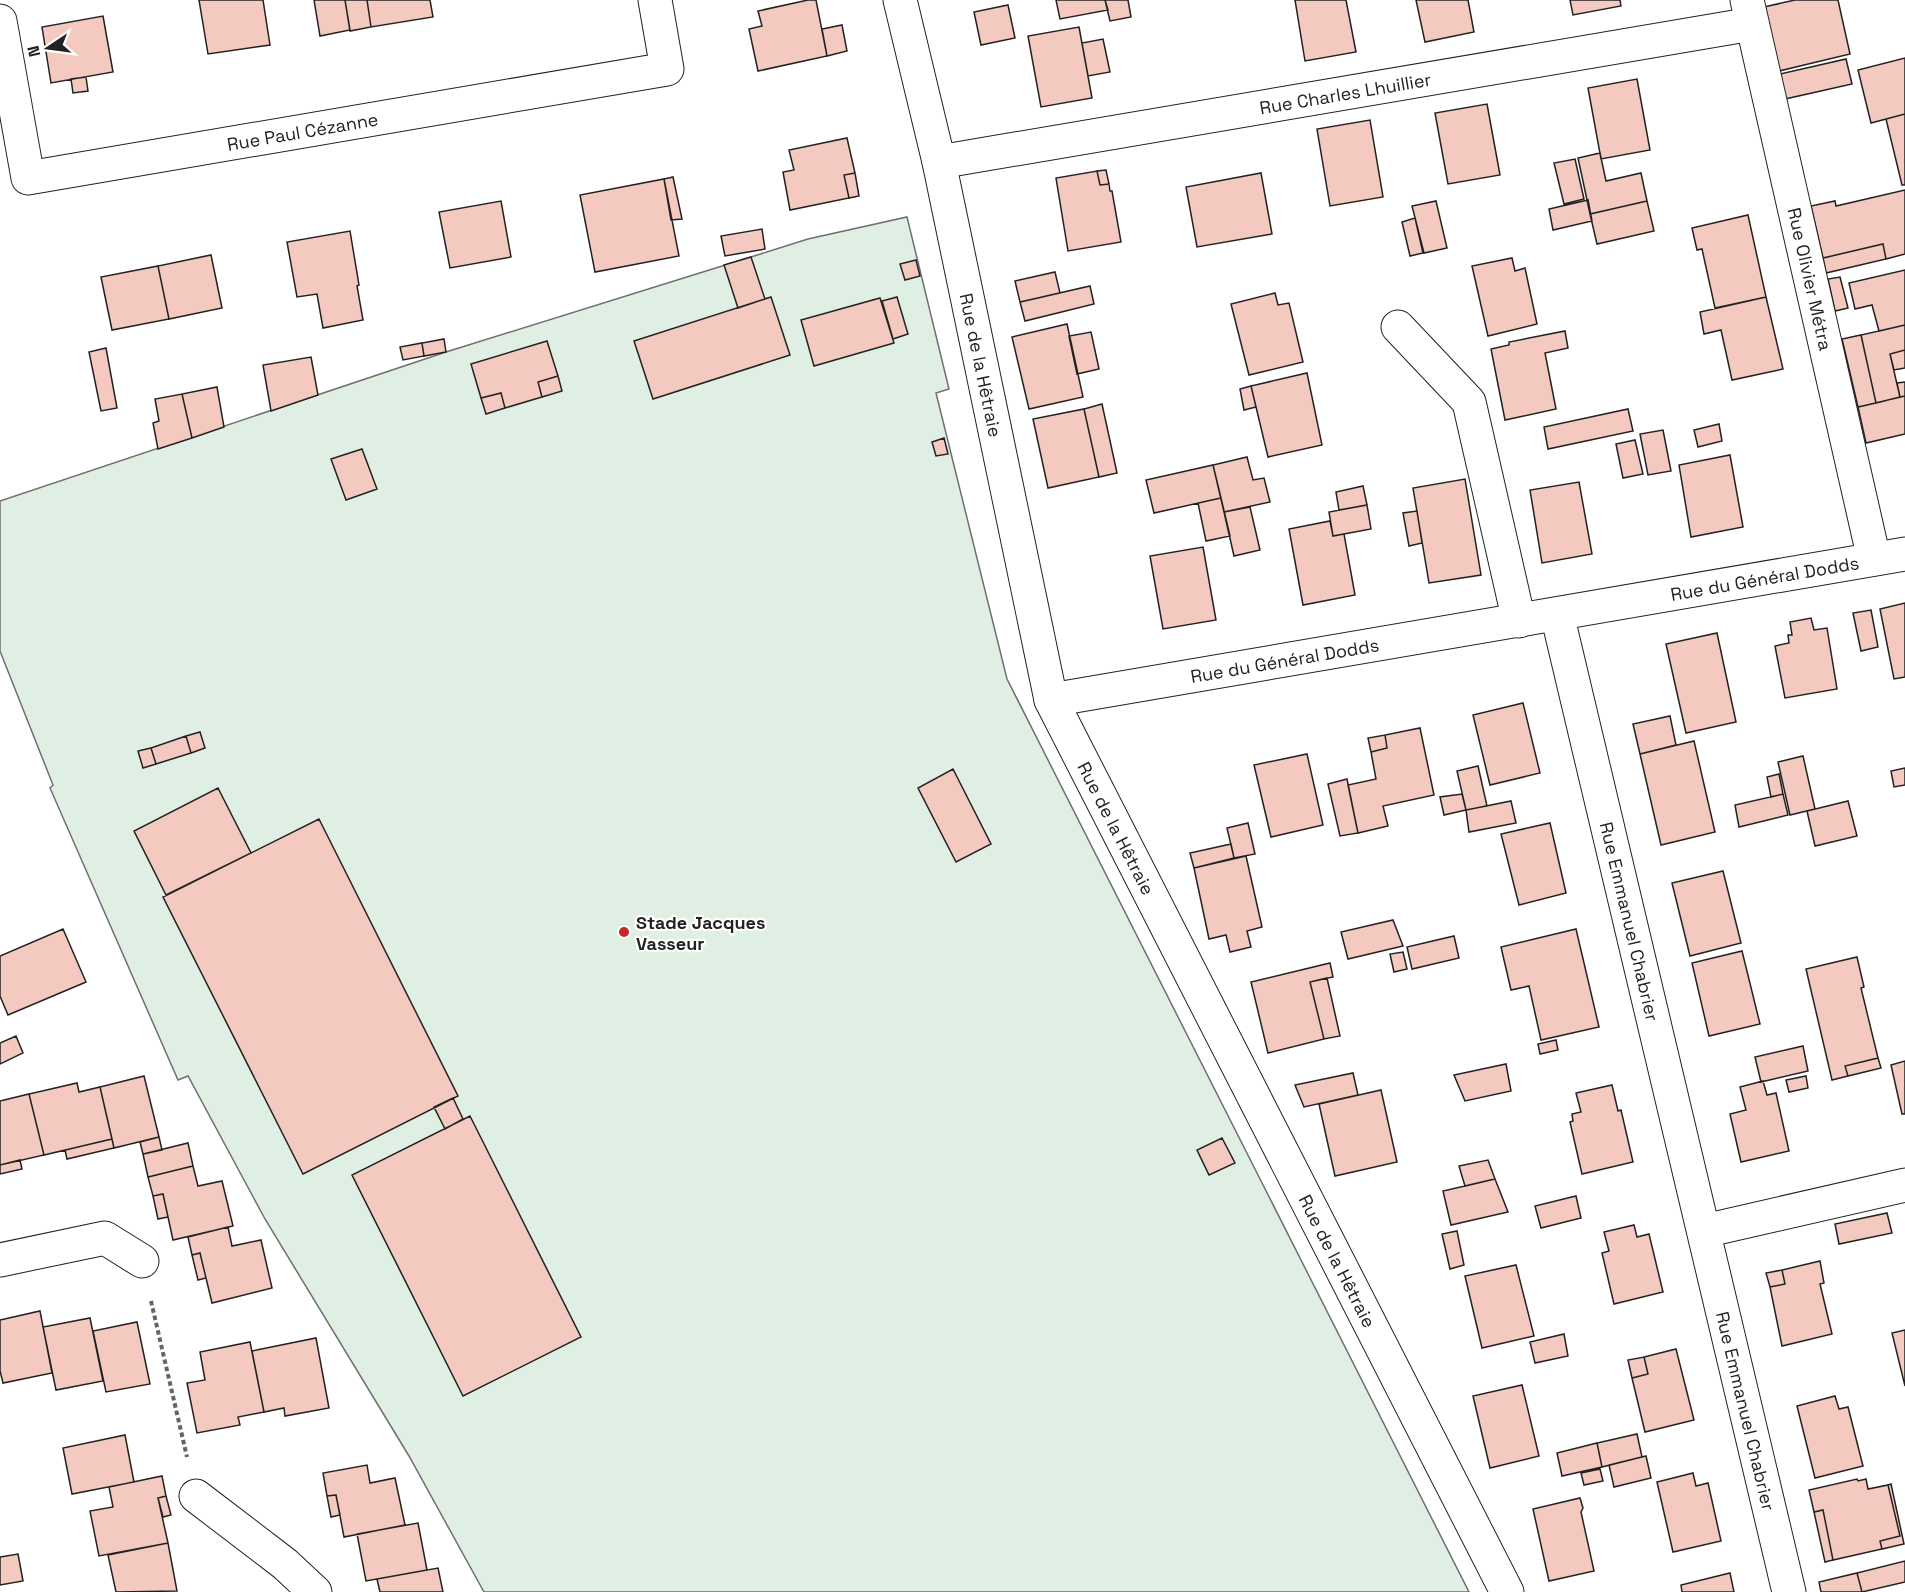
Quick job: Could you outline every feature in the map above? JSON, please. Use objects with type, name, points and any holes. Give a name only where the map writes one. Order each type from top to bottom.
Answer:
[{"type":"street","name":"Rue Paul Cézanne","points":[[0,21],[28,178],[667,69],[655,0]]},
{"type":"street","name":"Rue de la Hêtraie","points":[[900,0],[939,162],[1051,700],[1507,1592]]},
{"type":"street","name":"Rue Charles Lhuillier","points":[[939,162],[1750,12]]},
{"type":"street","name":"Rue Olivier Métra","points":[[1750,12],[1889,557]]},
{"type":"street","points":[[1398,327],[1470,402],[1519,621]]},
{"type":"street","name":"Rue du Général Dodds","points":[[1051,700],[1889,557]]},
{"type":"street","name":"Rue Emmanuel Chabrier","points":[[1557,614],[1790,1592]]},
{"type":"street","points":[[1704,1231],[1905,1185]]},
{"type":"street","points":[[0,1260],[105,1238],[142,1261]]},
{"type":"street","points":[[196,1496],[285,1564],[315,1592]]},
{"type":"path","points":[[142,1261],[196,1496]]},
{"type":"green space","name":"Stade Jacques Vasseur","points":[[907,217],[949,389],[936,393],[1007,679],[1469,1592],[484,1592],[409,1456],[265,1219],[188,1076],[178,1080],[50,788],[53,785],[0,651],[0,501],[446,352],[808,239]]},
{"type":"building","points":[[199,0],[263,0],[270,45],[208,54]]},
{"type":"building","points":[[314,0],[345,0],[350,30],[320,36]]},
{"type":"building","points":[[345,0],[367,0],[371,27],[350,31]]},
{"type":"building","points":[[367,0],[430,0],[433,17],[371,27]]},
{"type":"building","points":[[816,0],[827,56],[758,71],[749,29],[762,26],[758,11]]},
{"type":"building","points":[[1056,0],[1105,0],[1108,10],[1060,19]]},
{"type":"building","points":[[1105,0],[1128,0],[1131,17],[1110,21]]},
{"type":"building","points":[[1295,0],[1346,0],[1356,52],[1305,61]]},
{"type":"building","points":[[1416,0],[1468,0],[1474,32],[1425,42]]},
{"type":"building","points":[[1570,0],[1620,0],[1621,6],[1573,15]]},
{"type":"building","points":[[1795,0],[1838,0],[1850,54],[1779,71],[1764,7]]},
{"type":"building","points":[[1008,5],[1015,38],[981,45],[974,12]]},
{"type":"building","points":[[103,16],[113,72],[51,83],[42,27]]},
{"type":"building","points":[[842,25],[847,51],[827,56],[822,29]]},
{"type":"building","points":[[1079,27],[1092,98],[1041,107],[1028,36]]},
{"type":"building","points":[[1103,39],[1110,72],[1088,76],[1082,43]]},
{"type":"building","points":[[1905,58],[1905,114],[1871,123],[1858,70]]},
{"type":"building","points":[[1846,59],[1852,84],[1785,99],[1780,74]]},
{"type":"building","points":[[86,77],[88,91],[73,93],[71,79]]},
{"type":"building","points":[[1637,79],[1650,150],[1601,159],[1588,88]]},
{"type":"building","points":[[1487,104],[1500,175],[1448,184],[1435,113]]},
{"type":"building","points":[[1905,114],[1905,185],[1902,185],[1886,119]]},
{"type":"building","points":[[1370,120],[1383,197],[1330,206],[1317,129]]},
{"type":"building","points":[[847,138],[855,173],[844,175],[849,198],[790,210],[783,172],[794,170],[789,150]]},
{"type":"building","points":[[1600,153],[1606,181],[1641,173],[1647,201],[1590,214],[1578,158]]},
{"type":"building","points":[[1575,159],[1584,199],[1564,204],[1554,163]]},
{"type":"building","points":[[1106,170],[1109,184],[1100,185],[1097,171]]},
{"type":"building","points":[[1097,171],[1100,185],[1109,184],[1110,191],[1112,191],[1121,242],[1068,251],[1056,178]]},
{"type":"building","points":[[855,173],[859,196],[849,198],[844,175]]},
{"type":"building","points":[[1261,173],[1272,234],[1197,247],[1186,187]]},
{"type":"building","points":[[673,177],[682,219],[671,220],[664,179]]},
{"type":"building","points":[[664,179],[679,256],[595,272],[580,195]]},
{"type":"building","points":[[1905,190],[1905,254],[1886,259],[1883,244],[1823,258],[1811,206],[1835,201],[1836,206]]},
{"type":"building","points":[[1588,200],[1592,221],[1553,230],[1549,209]]},
{"type":"building","points":[[501,201],[511,257],[450,268],[439,212]]},
{"type":"building","points":[[1436,201],[1447,248],[1424,253],[1412,206]]},
{"type":"building","points":[[1647,201],[1654,231],[1597,244],[1590,214]]},
{"type":"building","points":[[1748,215],[1766,297],[1715,308],[1702,249],[1697,250],[1692,228]]},
{"type":"building","points":[[1415,218],[1423,253],[1410,256],[1402,222]]},
{"type":"building","points":[[762,229],[765,249],[725,256],[721,236]]},
{"type":"building","points":[[350,231],[363,320],[323,328],[317,294],[297,297],[287,242]]},
{"type":"building","points":[[1883,244],[1886,259],[1826,273],[1823,258]]},
{"type":"building","points":[[211,255],[222,308],[169,319],[158,266]]},
{"type":"building","points":[[751,257],[765,299],[738,308],[724,265]]},
{"type":"building","points":[[1512,258],[1515,271],[1525,268],[1537,324],[1488,336],[1472,266]]},
{"type":"building","points":[[916,260],[920,276],[905,280],[900,264]]},
{"type":"building","points":[[158,266],[169,319],[112,330],[101,277]]},
{"type":"building","points":[[1905,270],[1905,325],[1879,331],[1872,305],[1855,309],[1849,283]]},
{"type":"building","points":[[1055,272],[1060,293],[1020,302],[1015,281]]},
{"type":"building","points":[[1840,277],[1848,308],[1835,311],[1828,279]]},
{"type":"building","points":[[1090,286],[1094,304],[1025,321],[1020,302]]},
{"type":"building","points":[[1275,293],[1278,305],[1289,303],[1303,362],[1249,375],[1231,304]]},
{"type":"building","points":[[771,297],[790,355],[653,399],[634,341]]},
{"type":"building","points":[[897,297],[908,334],[893,339],[882,301]]},
{"type":"building","points":[[1766,297],[1783,369],[1732,380],[1721,330],[1704,334],[1700,312]]},
{"type":"building","points":[[880,298],[894,343],[814,366],[801,320]]},
{"type":"building","points":[[1067,324],[1083,397],[1029,409],[1012,337]]},
{"type":"building","points":[[1905,325],[1905,350],[1890,354],[1900,397],[1876,403],[1861,335]]},
{"type":"building","points":[[1565,331],[1568,348],[1545,353],[1556,409],[1505,420],[1491,349],[1509,345],[1509,342]]},
{"type":"building","points":[[1091,332],[1099,369],[1077,374],[1069,336]]},
{"type":"building","points":[[1861,335],[1876,403],[1858,407],[1842,339]]},
{"type":"building","points":[[444,339],[446,352],[424,356],[422,343]]},
{"type":"building","points":[[547,341],[558,376],[538,382],[542,397],[505,408],[501,393],[481,398],[471,364]]},
{"type":"building","points":[[422,343],[424,356],[403,360],[400,347]]},
{"type":"building","points":[[106,348],[117,408],[101,411],[89,352]]},
{"type":"building","points":[[1905,350],[1905,368],[1894,370],[1890,354]]},
{"type":"building","points":[[311,357],[318,395],[271,411],[263,365]]},
{"type":"building","points":[[1307,373],[1322,445],[1268,457],[1251,386]]},
{"type":"building","points":[[558,376],[562,391],[542,397],[538,382]]},
{"type":"building","points":[[1905,382],[1905,396],[1900,397],[1897,383]]},
{"type":"building","points":[[1251,386],[1256,407],[1244,410],[1240,389]]},
{"type":"building","points":[[217,387],[224,427],[192,438],[182,394]]},
{"type":"building","points":[[501,393],[505,408],[486,414],[481,398]]},
{"type":"building","points":[[182,394],[192,438],[158,449],[153,423],[159,421],[155,399]]},
{"type":"building","points":[[1905,396],[1905,434],[1866,443],[1858,407]]},
{"type":"building","points":[[1102,404],[1117,473],[1099,477],[1084,409]]},
{"type":"building","points":[[1084,409],[1099,477],[1048,488],[1033,419]]},
{"type":"building","points":[[1628,409],[1633,431],[1548,449],[1544,427]]},
{"type":"building","points":[[1719,424],[1722,441],[1698,447],[1694,430]]},
{"type":"building","points":[[1663,430],[1671,471],[1648,475],[1640,434]]},
{"type":"building","points":[[944,438],[948,454],[936,456],[932,442]]},
{"type":"building","points":[[1635,440],[1643,474],[1623,478],[1616,444]]},
{"type":"building","points":[[362,449],[377,489],[346,500],[331,459]]},
{"type":"building","points":[[1730,455],[1743,527],[1691,537],[1679,465]]},
{"type":"building","points":[[1247,457],[1253,480],[1264,478],[1270,502],[1224,512],[1213,465]]},
{"type":"building","points":[[1213,465],[1221,498],[1154,513],[1146,480]]},
{"type":"building","points":[[1465,479],[1481,575],[1429,583],[1413,488]]},
{"type":"building","points":[[1579,482],[1592,554],[1542,563],[1530,490]]},
{"type":"building","points":[[1363,486],[1367,505],[1339,510],[1336,492]]},
{"type":"building","points":[[1221,498],[1230,536],[1206,541],[1198,503]]},
{"type":"building","points":[[1367,505],[1371,529],[1333,536],[1329,512]]},
{"type":"building","points":[[1250,507],[1260,550],[1234,556],[1224,512]]},
{"type":"building","points":[[1417,511],[1422,543],[1409,546],[1403,513]]},
{"type":"building","points":[[1330,521],[1333,536],[1344,534],[1355,595],[1303,605],[1289,529]]},
{"type":"building","points":[[1203,547],[1216,620],[1163,629],[1150,556]]},
{"type":"building","points":[[1905,603],[1905,677],[1894,679],[1880,609]]},
{"type":"building","points":[[1871,610],[1878,647],[1861,651],[1853,613]]},
{"type":"building","points":[[1811,618],[1814,630],[1827,628],[1837,689],[1785,698],[1775,646],[1789,643],[1788,635],[1792,635],[1790,622]]},
{"type":"building","points":[[1717,633],[1736,722],[1686,733],[1666,644]]},
{"type":"building","points":[[1523,703],[1540,773],[1490,785],[1473,715]]},
{"type":"building","points":[[1670,716],[1676,745],[1640,754],[1633,724]]},
{"type":"building","points":[[1420,728],[1434,795],[1383,806],[1388,826],[1358,833],[1348,785],[1376,779],[1371,752],[1387,748],[1385,735]]},
{"type":"building","points":[[200,732],[205,748],[191,753],[186,736]]},
{"type":"building","points":[[1385,735],[1387,748],[1371,752],[1368,738]]},
{"type":"building","points":[[186,736],[191,753],[156,764],[151,748]]},
{"type":"building","points":[[1694,741],[1715,832],[1661,845],[1640,754]]},
{"type":"building","points":[[151,748],[156,764],[143,768],[138,751]]},
{"type":"building","points":[[1307,754],[1323,825],[1271,837],[1254,765]]},
{"type":"building","points":[[1803,756],[1815,809],[1790,815],[1778,762]]},
{"type":"building","points":[[1478,766],[1487,806],[1466,810],[1457,771]]},
{"type":"building","points":[[1905,768],[1905,785],[1894,787],[1891,771]]},
{"type":"building","points":[[953,769],[991,844],[956,862],[918,788]]},
{"type":"building","points":[[1779,774],[1783,794],[1771,797],[1767,777]]},
{"type":"building","points":[[1347,779],[1358,833],[1340,836],[1328,784]]},
{"type":"building","points":[[218,788],[251,853],[166,895],[134,831]]},
{"type":"building","points":[[1462,794],[1466,810],[1444,815],[1440,797]]},
{"type":"building","points":[[1783,794],[1788,815],[1739,827],[1735,805]]},
{"type":"building","points":[[1511,801],[1516,823],[1469,832],[1466,810]]},
{"type":"building","points":[[1848,801],[1857,836],[1815,846],[1807,811]]},
{"type":"building","points":[[319,819],[458,1096],[303,1174],[163,897]]},
{"type":"building","points":[[1248,823],[1255,854],[1234,858],[1227,828]]},
{"type":"building","points":[[1550,823],[1566,893],[1519,905],[1501,834]]},
{"type":"building","points":[[1231,844],[1234,858],[1194,868],[1190,853]]},
{"type":"building","points":[[1246,856],[1262,927],[1247,931],[1251,947],[1230,952],[1226,935],[1209,939],[1194,868]]},
{"type":"building","points":[[1723,871],[1741,943],[1690,956],[1672,883]]},
{"type":"building","points":[[1393,920],[1403,946],[1348,959],[1341,932]]},
{"type":"building","points":[[63,929],[86,982],[8,1015],[0,996],[0,956]]},
{"type":"building","points":[[1576,929],[1599,1027],[1541,1040],[1529,986],[1511,990],[1501,947]]},
{"type":"building","points":[[1454,936],[1459,958],[1412,969],[1407,947]]},
{"type":"building","points":[[1742,951],[1760,1024],[1709,1036],[1692,963]]},
{"type":"building","points":[[1403,952],[1407,969],[1394,972],[1390,954]]},
{"type":"building","points":[[1857,957],[1864,987],[1861,988],[1878,1058],[1845,1066],[1848,1076],[1832,1080],[1806,969]]},
{"type":"building","points":[[1330,963],[1333,977],[1310,982],[1324,1039],[1268,1053],[1251,982]]},
{"type":"building","points":[[1327,978],[1340,1036],[1324,1039],[1310,982]]},
{"type":"building","points":[[16,1036],[23,1053],[0,1064],[0,1043]]},
{"type":"building","points":[[1556,1040],[1558,1050],[1540,1054],[1538,1044]]},
{"type":"building","points":[[1803,1046],[1808,1071],[1761,1082],[1755,1057]]},
{"type":"building","points":[[1878,1058],[1881,1068],[1848,1076],[1845,1066]]},
{"type":"building","points":[[1905,1061],[1905,1114],[1902,1114],[1891,1065]]},
{"type":"building","points":[[1506,1064],[1511,1091],[1465,1101],[1454,1075]]},
{"type":"building","points":[[1353,1073],[1358,1095],[1304,1107],[1295,1085]]},
{"type":"building","points":[[144,1076],[159,1137],[114,1148],[100,1087]]},
{"type":"building","points":[[1806,1076],[1808,1088],[1789,1092],[1786,1080]]},
{"type":"building","points":[[1763,1081],[1767,1095],[1776,1093],[1789,1151],[1741,1162],[1730,1114],[1746,1110],[1740,1087]]},
{"type":"building","points":[[77,1083],[79,1092],[100,1087],[112,1139],[44,1155],[29,1094]]},
{"type":"building","points":[[1612,1085],[1618,1111],[1621,1110],[1633,1162],[1582,1174],[1570,1122],[1573,1121],[1572,1114],[1581,1112],[1576,1093]]},
{"type":"building","points":[[1381,1090],[1397,1162],[1335,1176],[1319,1104]]},
{"type":"building","points":[[29,1094],[44,1155],[0,1165],[0,1101]]},
{"type":"building","points":[[453,1098],[463,1119],[445,1129],[434,1107]]},
{"type":"building","points":[[470,1116],[581,1337],[463,1396],[352,1175]]},
{"type":"building","points":[[159,1137],[162,1150],[143,1154],[140,1142]]},
{"type":"building","points":[[1222,1138],[1235,1163],[1209,1175],[1197,1150]]},
{"type":"building","points":[[112,1139],[114,1148],[67,1159],[65,1150]]},
{"type":"building","points":[[188,1143],[193,1166],[148,1177],[143,1154]]},
{"type":"building","points":[[20,1160],[22,1169],[0,1174],[0,1165]]},
{"type":"building","points":[[1488,1160],[1495,1179],[1465,1186],[1459,1166]]},
{"type":"building","points":[[193,1166],[198,1186],[222,1181],[233,1226],[173,1240],[163,1194],[153,1196],[148,1177]]},
{"type":"building","points":[[1495,1179],[1508,1212],[1451,1225],[1443,1191]]},
{"type":"building","points":[[163,1194],[168,1217],[158,1219],[153,1196]]},
{"type":"building","points":[[1576,1196],[1581,1218],[1541,1228],[1535,1206]]},
{"type":"building","points":[[1887,1213],[1892,1233],[1839,1244],[1835,1224]]},
{"type":"building","points":[[1634,1225],[1637,1237],[1649,1234],[1663,1292],[1614,1304],[1602,1253],[1609,1251],[1604,1232]]},
{"type":"building","points":[[228,1227],[232,1246],[261,1240],[272,1288],[212,1303],[200,1253],[192,1255],[188,1237]]},
{"type":"building","points":[[1457,1231],[1464,1265],[1450,1269],[1442,1234]]},
{"type":"building","points":[[200,1253],[206,1278],[198,1280],[192,1255]]},
{"type":"building","points":[[1820,1261],[1824,1283],[1820,1284],[1832,1334],[1782,1346],[1770,1287],[1785,1284],[1782,1270]]},
{"type":"building","points":[[1516,1265],[1534,1336],[1482,1348],[1465,1276]]},
{"type":"building","points":[[1782,1270],[1785,1284],[1770,1287],[1766,1273]]},
{"type":"building","points":[[40,1311],[52,1373],[3,1383],[0,1371],[0,1320]]},
{"type":"building","points":[[90,1318],[103,1381],[56,1390],[43,1327]]},
{"type":"building","points":[[137,1322],[150,1384],[106,1392],[93,1331]]},
{"type":"building","points":[[1905,1330],[1905,1386],[1892,1333]]},
{"type":"building","points":[[1564,1334],[1568,1356],[1535,1363],[1530,1342]]},
{"type":"building","points":[[316,1338],[329,1408],[285,1416],[284,1408],[264,1412],[252,1351]]},
{"type":"building","points":[[250,1342],[264,1412],[238,1417],[240,1425],[197,1433],[187,1383],[205,1380],[200,1352]]},
{"type":"building","points":[[1676,1349],[1694,1420],[1645,1432],[1632,1378],[1648,1374],[1644,1357]]},
{"type":"building","points":[[1644,1357],[1648,1374],[1632,1378],[1628,1360]]},
{"type":"building","points":[[1522,1385],[1539,1456],[1490,1468],[1473,1396]]},
{"type":"building","points":[[1835,1396],[1839,1409],[1848,1407],[1863,1466],[1815,1478],[1797,1406]]},
{"type":"building","points":[[1637,1434],[1642,1457],[1602,1467],[1597,1443]]},
{"type":"building","points":[[125,1435],[134,1482],[72,1494],[63,1448]]},
{"type":"building","points":[[1597,1443],[1602,1467],[1562,1476],[1557,1453]]},
{"type":"building","points":[[1646,1456],[1651,1478],[1614,1487],[1609,1465]]},
{"type":"building","points":[[367,1465],[370,1483],[395,1478],[405,1525],[344,1537],[336,1495],[327,1496],[323,1473]]},
{"type":"building","points":[[1600,1469],[1603,1481],[1584,1485],[1581,1473]]},
{"type":"building","points":[[1693,1473],[1696,1486],[1708,1483],[1721,1541],[1673,1552],[1657,1482]]},
{"type":"building","points":[[162,1476],[166,1496],[158,1498],[168,1543],[99,1556],[90,1511],[113,1507],[109,1487]]},
{"type":"building","points":[[1857,1479],[1858,1481],[1866,1479],[1868,1489],[1888,1485],[1900,1536],[1880,1541],[1882,1549],[1833,1560],[1823,1510],[1814,1512],[1809,1490]]},
{"type":"building","points":[[1891,1484],[1904,1544],[1882,1549],[1880,1541],[1900,1536],[1888,1485]]},
{"type":"building","points":[[336,1495],[340,1515],[331,1517],[327,1496]]},
{"type":"building","points":[[166,1496],[171,1515],[163,1517],[158,1498]]},
{"type":"building","points":[[1580,1498],[1594,1571],[1549,1581],[1533,1509]]},
{"type":"building","points":[[1823,1510],[1833,1560],[1825,1562],[1814,1512]]},
{"type":"building","points":[[418,1523],[427,1570],[366,1581],[357,1534]]},
{"type":"building","points":[[168,1543],[177,1591],[116,1592],[108,1555]]},
{"type":"building","points":[[18,1554],[23,1581],[0,1585],[0,1557]]},
{"type":"building","points":[[1905,1561],[1905,1582],[1862,1592],[1857,1573]]},
{"type":"building","points":[[438,1568],[443,1592],[380,1592],[377,1579]]},
{"type":"building","points":[[1730,1573],[1734,1592],[1682,1592],[1681,1585]]},
{"type":"building","points":[[1857,1573],[1862,1592],[1821,1592],[1819,1582]]},
{"type":"place","name":"Stade Jacques Vasseur","points":[[624,932]]}]
